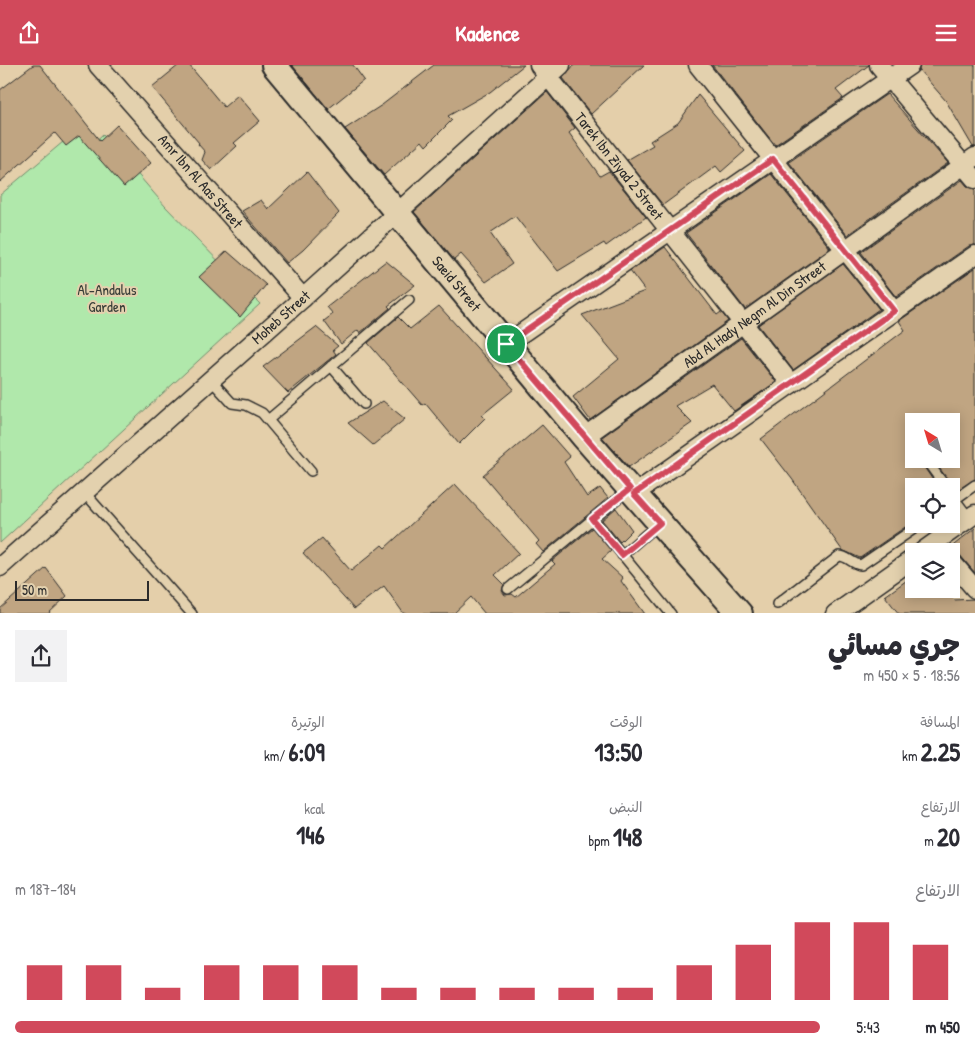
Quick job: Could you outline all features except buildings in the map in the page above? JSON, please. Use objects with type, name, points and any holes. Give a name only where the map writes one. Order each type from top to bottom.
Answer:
[{"type":"street","name":"Amr Ibn Al Aas Street","points":[[98,65],[303,298]]},
{"type":"street","name":"Saeid Street","points":[[274,65],[584,437],[740,613]]},
{"type":"street","points":[[698,65],[894,311]]},
{"type":"street","points":[[879,65],[890,79],[969,161],[975,179]]},
{"type":"street","points":[[506,344],[910,65]]},
{"type":"street","name":"Moheb Street","points":[[0,567],[397,213],[550,69]]},
{"type":"street","name":"Tarek Ibn Ziyad 2 Street","points":[[550,69],[670,231],[791,384]]},
{"type":"street","name":"Abd Al Hady Negm Al Din Street","points":[[584,437],[969,161]]},
{"type":"street","points":[[632,491],[791,384],[975,255]]},
{"type":"street","points":[[940,543],[972,516]]},
{"type":"street","points":[[835,613],[905,564]]},
{"type":"street","points":[[960,572],[975,589]]},
{"type":"lane","points":[[268,420],[409,300]]},
{"type":"lane","points":[[331,367],[364,404]]},
{"type":"lane","points":[[211,380],[232,403],[254,408],[262,413],[311,471]]},
{"type":"lane","points":[[932,468],[940,478]]},
{"type":"lane","points":[[960,495],[975,485]]},
{"type":"lane","points":[[508,589],[592,519],[632,491]]},
{"type":"lane","points":[[84,492],[192,613]]},
{"type":"lane","points":[[960,505],[972,516]]},
{"type":"lane","points":[[592,519],[671,613]]},
{"type":"lane","points":[[622,555],[660,523]]},
{"type":"lane","points":[[777,604],[839,556],[843,556],[856,565],[861,565],[908,533]]},
{"type":"green space","name":"Al-Andalus Garden","points":[[76,131],[90,146],[103,134],[165,206],[260,304],[0,543],[0,195]]},
{"type":"route","points":[[773,159],[894,311],[634,494],[660,523],[622,555],[592,519],[630,489],[506,344],[773,159]]}]
